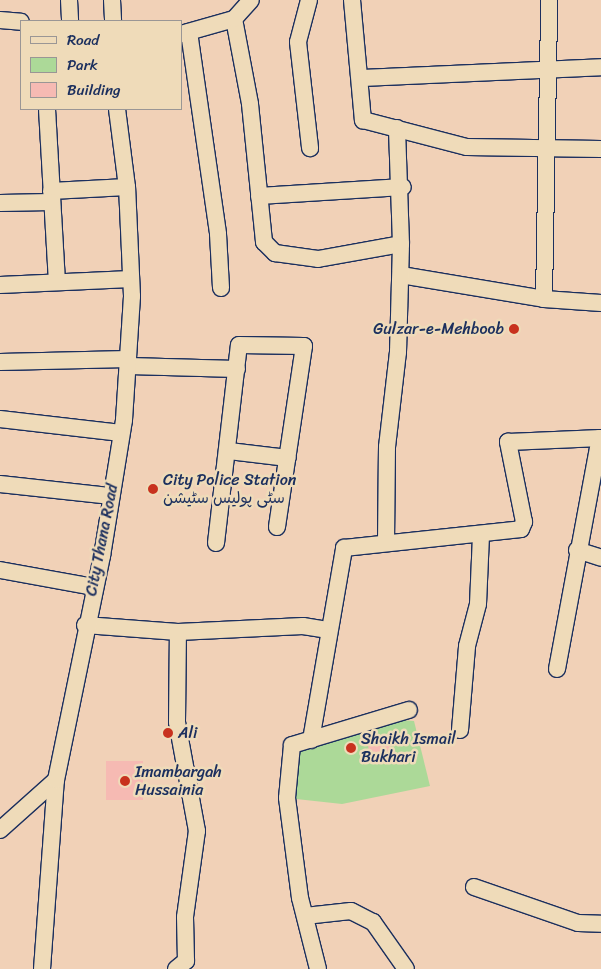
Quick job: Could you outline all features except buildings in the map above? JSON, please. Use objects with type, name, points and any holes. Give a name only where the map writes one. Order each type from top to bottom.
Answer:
[{"type":"street","points":[[69,0],[70,20]]},
{"type":"street","points":[[112,0],[113,20]]},
{"type":"street","points":[[221,288],[218,234],[185,33],[234,19],[251,0]]},
{"type":"street","points":[[309,0],[298,42],[310,148]]},
{"type":"street","points":[[352,0],[362,78],[363,120],[467,147],[548,146],[601,149]]},
{"type":"street","points":[[544,299],[552,69],[550,0]]},
{"type":"street","points":[[234,19],[250,104],[264,242],[275,253],[318,259],[402,244]]},
{"type":"street","points":[[0,20],[20,22]]},
{"type":"street","points":[[362,78],[601,67]]},
{"type":"street","points":[[47,110],[57,282]]},
{"type":"street","name":"City Thana Road","points":[[42,969],[56,780],[84,625],[94,587],[112,496],[122,433],[128,363],[131,279],[127,187],[116,110]]},
{"type":"street","points":[[386,542],[386,447],[398,352],[402,244],[403,187],[397,128]]},
{"type":"street","points":[[0,203],[127,187]]},
{"type":"street","points":[[259,196],[403,187]]},
{"type":"street","points":[[401,275],[544,299],[601,303]]},
{"type":"street","points":[[0,285],[131,279]]},
{"type":"street","points":[[216,543],[229,451],[239,345],[304,346],[278,527]]},
{"type":"street","points":[[0,362],[128,363],[237,369]]},
{"type":"street","points":[[0,419],[122,433]]},
{"type":"street","points":[[311,740],[344,548],[386,542],[481,535],[524,526],[508,442],[600,438],[577,550],[557,669]]},
{"type":"street","points":[[229,451],[288,458]]},
{"type":"street","points":[[0,484],[112,496]]},
{"type":"street","points":[[460,730],[467,646],[478,604],[481,535]]},
{"type":"street","points":[[577,550],[601,558]]},
{"type":"street","points":[[0,570],[94,587]]},
{"type":"street","points":[[84,625],[178,632],[303,626],[329,630]]},
{"type":"street","points":[[176,969],[186,961],[185,916],[197,831],[177,722],[178,632]]},
{"type":"street","points":[[318,969],[305,916],[286,798],[287,770],[292,745],[409,710]]},
{"type":"street","points":[[0,830],[56,780]]},
{"type":"street","points":[[474,887],[578,923],[601,924]]},
{"type":"street","points":[[305,916],[351,911],[373,922],[406,969]]},
{"type":"green space","points":[[372,718],[414,721],[430,786],[342,804],[287,798],[292,745]]},
{"type":"place","name":"Gulzar-e-Mehboob","points":[[514,329]]},
{"type":"place","name":"City Police Station سٹی پولیس سٹیشن","points":[[153,489]]},
{"type":"place","name":"Ali","points":[[168,733]]},
{"type":"place","name":"Shaikh Ismail Bukhari","points":[[351,748]]},
{"type":"place","name":"Imambargah Hussainia","points":[[125,781]]}]
